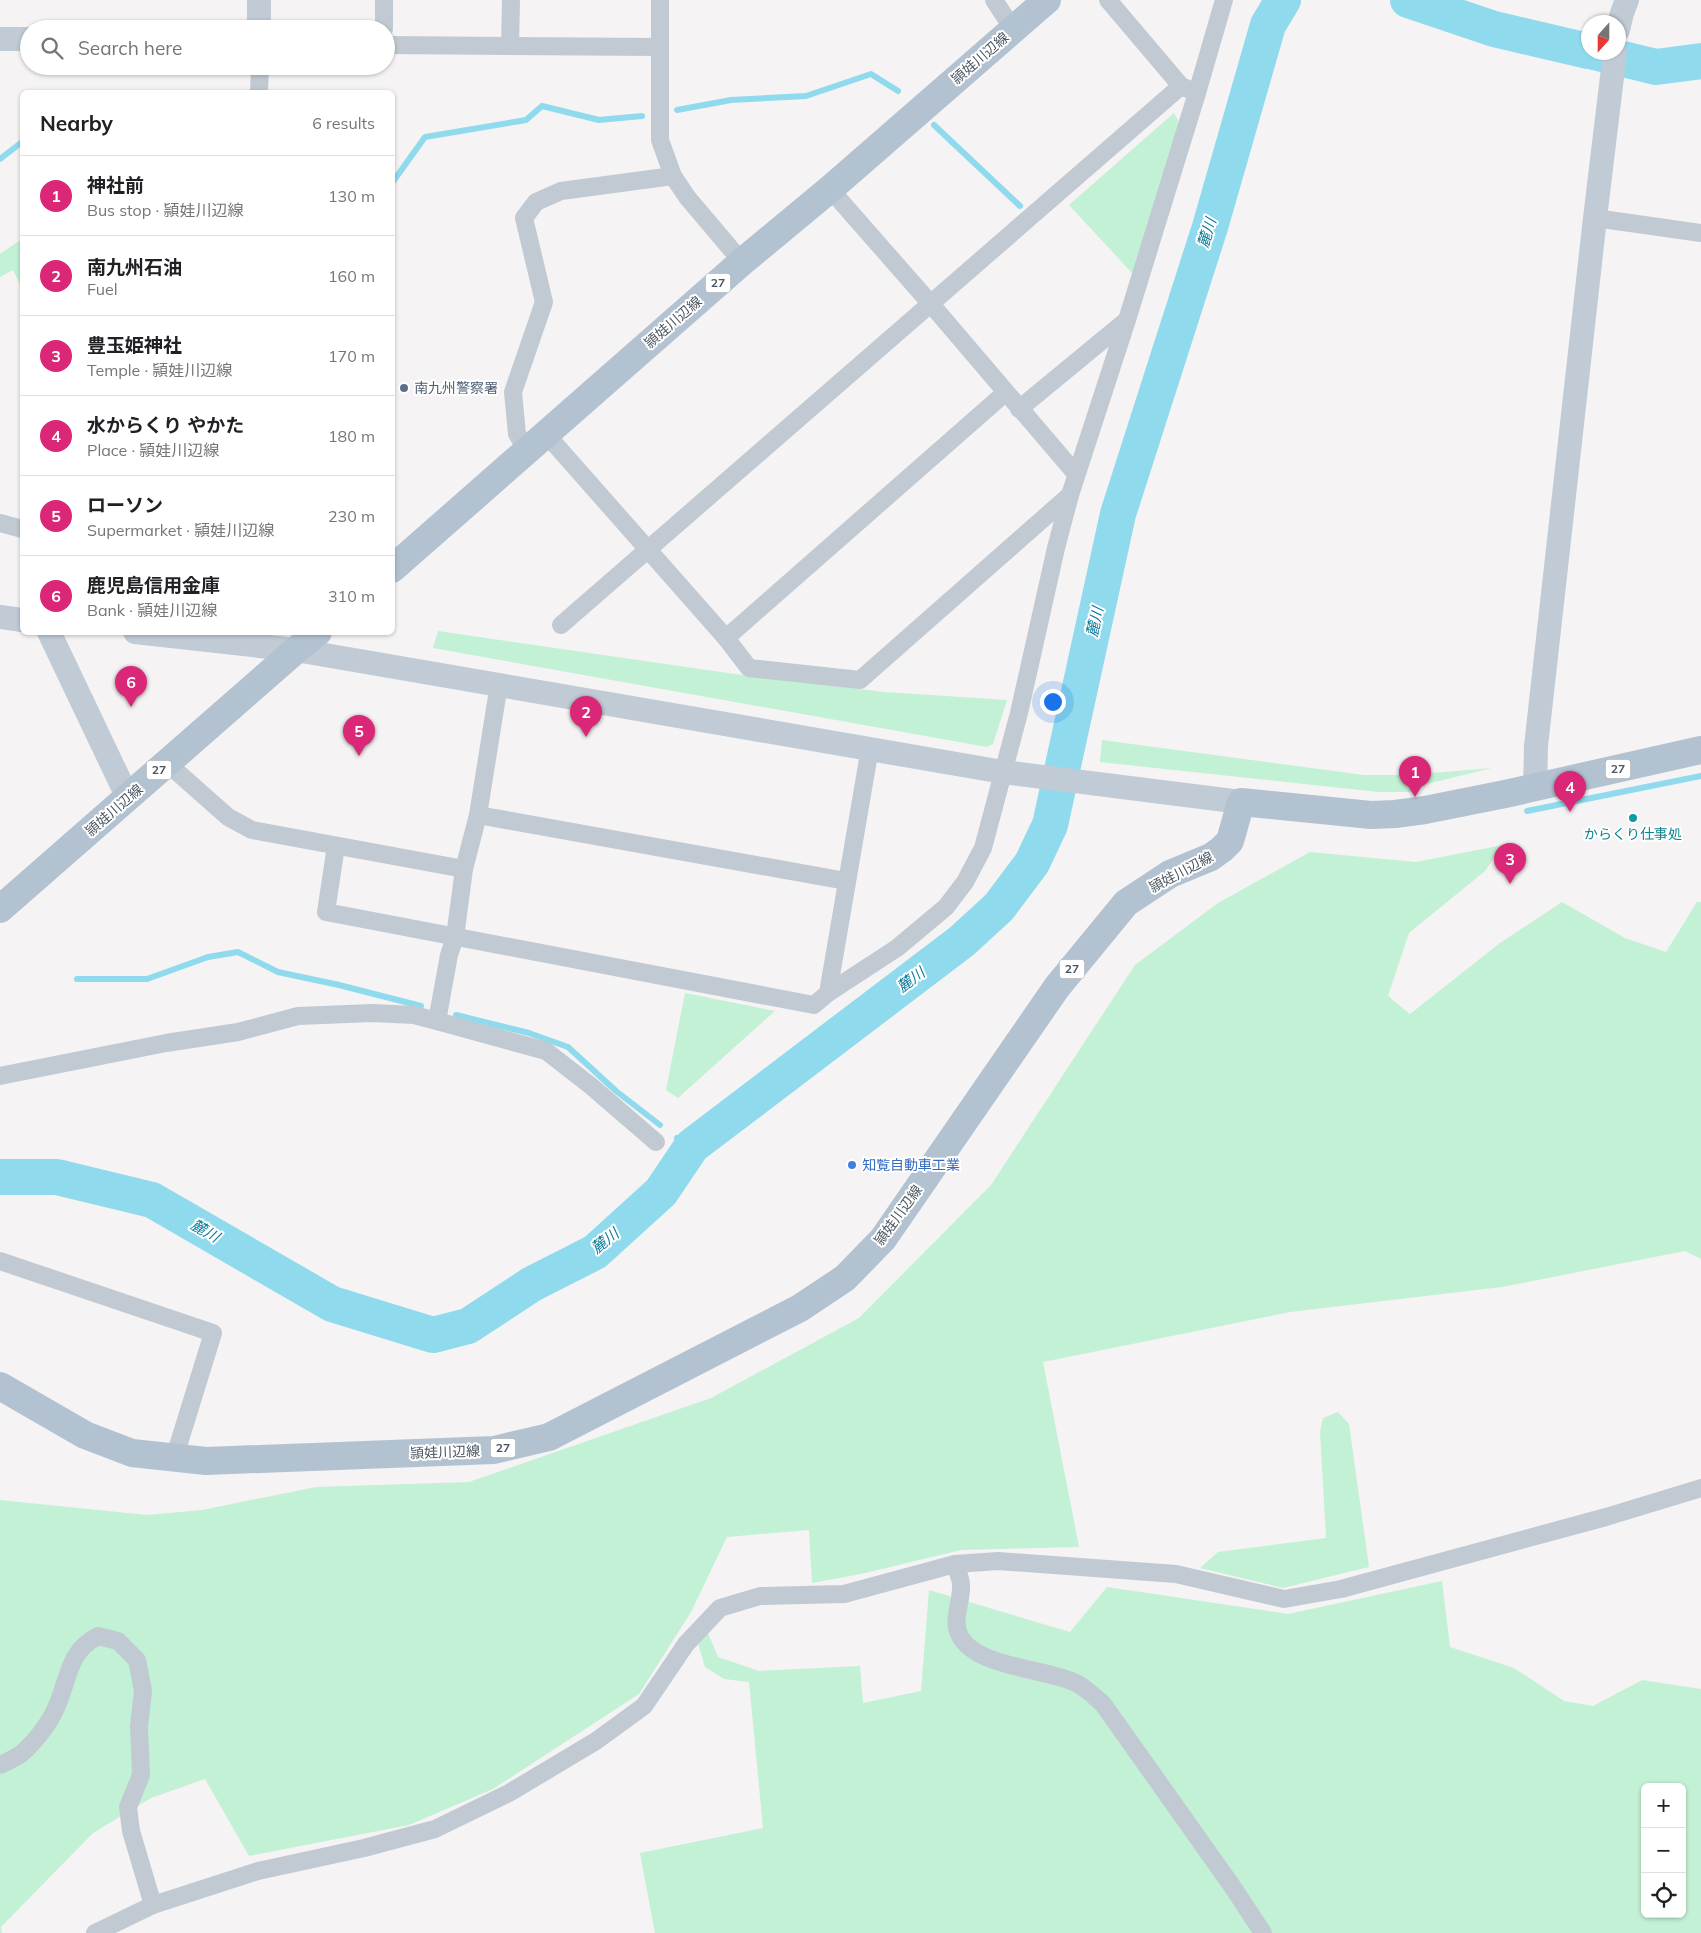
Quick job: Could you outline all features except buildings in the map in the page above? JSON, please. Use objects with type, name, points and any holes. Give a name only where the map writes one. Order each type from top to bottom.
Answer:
[{"type":"main road","name":"頴娃川辺線","points":[[395,566],[742,262],[830,189],[1047,0]]},
{"type":"main road","name":"頴娃川辺線","points":[[0,909],[314,635]]},
{"type":"main road","name":"27","points":[[1241,802],[1371,815],[1395,814],[1425,810],[1535,787],[1701,750]]},
{"type":"main road","name":"頴娃川辺線","points":[[0,1386],[85,1435],[132,1453],[174,1459],[206,1461],[494,1450],[549,1437],[800,1308],[845,1278],[883,1239],[1057,986],[1126,903],[1170,874],[1211,857],[1222,849],[1230,841],[1241,802]]},
{"type":"street","points":[[258,20],[259,0]]},
{"type":"street","points":[[384,0],[384,20]]},
{"type":"street","points":[[510,46],[511,0]]},
{"type":"street","points":[[660,0],[660,140],[672,176],[687,197],[742,262]]},
{"type":"street","points":[[994,0],[1013,28]]},
{"type":"street","points":[[1108,0],[1189,89]]},
{"type":"street","points":[[336,846],[326,912],[814,1005],[828,993],[897,948],[946,907],[965,882],[982,848],[1009,772],[1019,713],[1070,495],[1128,320],[1189,89],[1224,0]]},
{"type":"street","points":[[1622,15],[1626,0]]},
{"type":"street","points":[[0,39],[20,39]]},
{"type":"street","points":[[395,45],[659,47]]},
{"type":"street","points":[[1535,787],[1536,746],[1614,60]]},
{"type":"street","points":[[259,90],[260,75]]},
{"type":"street","points":[[561,625],[930,303],[1189,89]]},
{"type":"street","points":[[672,176],[562,191],[536,202],[524,218],[544,302],[513,392],[517,434],[537,442],[647,548],[726,638],[749,668],[860,680],[1070,495]]},
{"type":"street","points":[[830,189],[1076,474]]},
{"type":"street","points":[[1595,218],[1701,233]]},
{"type":"street","points":[[1019,409],[1128,320]]},
{"type":"street","points":[[726,638],[1005,393]]},
{"type":"street","points":[[0,523],[20,528]]},
{"type":"street","points":[[0,617],[20,620]]},
{"type":"street","points":[[49,635],[128,798]]},
{"type":"street","points":[[162,635],[296,650],[1009,772],[1241,802]]},
{"type":"street","points":[[437,1021],[449,955],[455,936],[464,869],[478,815],[500,684]]},
{"type":"street","points":[[828,993],[870,748]]},
{"type":"street","points":[[167,763],[228,817],[252,830],[464,869]]},
{"type":"street","points":[[478,815],[846,881]]},
{"type":"street","points":[[0,1076],[166,1043],[238,1032],[298,1016],[372,1013],[414,1015],[546,1051],[591,1086],[656,1142]]},
{"type":"street","points":[[0,1261],[213,1333],[174,1459]]},
{"type":"street","points":[[95,1933],[153,1905],[258,1871],[364,1848],[435,1829],[509,1793],[596,1741],[644,1706],[686,1644],[720,1608],[760,1596],[844,1594],[955,1564],[998,1561],[1176,1574],[1284,1599],[1341,1589],[1606,1518],[1701,1488]]},
{"type":"street","points":[[955,1564],[961,1585],[956,1625],[960,1636],[980,1654],[998,1662],[1041,1672],[1076,1683],[1104,1704],[1263,1933]]},
{"type":"street","points":[[0,1765],[21,1754],[42,1731],[56,1709],[73,1659],[85,1643],[98,1636],[118,1641],[137,1660],[143,1691],[139,1726],[141,1775],[128,1807],[131,1831],[153,1905]]},
{"type":"green space","points":[[1174,113],[1180,124],[1133,274],[1069,205]]},
{"type":"green space","points":[[20,240],[20,284],[13,270],[0,277],[0,254]]},
{"type":"green space","points":[[438,631],[742,675],[885,692],[1007,700],[993,744],[987,747],[433,648]]},
{"type":"green space","points":[[1102,740],[1364,775],[1408,775],[1492,768],[1414,787],[1414,792],[1378,792],[1100,762]]},
{"type":"green space","points":[[1503,845],[1485,871],[1409,933],[1388,996],[1410,1014],[1500,943],[1562,902],[1625,938],[1666,952],[1697,902],[1701,902],[1701,1259],[1685,1251],[1502,1287],[1290,1312],[1043,1362],[1079,1547],[961,1550],[861,1574],[812,1583],[809,1530],[727,1537],[691,1612],[639,1694],[493,1789],[409,1825],[249,1856],[205,1779],[151,1798],[93,1833],[1,1927],[2,1933],[0,1933],[0,1500],[147,1515],[202,1510],[316,1487],[469,1482],[711,1398],[859,1318],[991,1185],[1135,965],[1218,903],[1310,852],[1416,862]]},
{"type":"green space","points":[[685,993],[775,1011],[678,1098],[666,1090]]},
{"type":"green space","points":[[1338,1412],[1349,1424],[1369,1567],[1283,1588],[1200,1568],[1218,1552],[1326,1538],[1320,1432],[1323,1418]]},
{"type":"green space","points":[[1442,1581],[1450,1647],[1514,1668],[1564,1701],[1593,1706],[1642,1680],[1701,1689],[1701,1933],[655,1933],[640,1853],[763,1828],[749,1682],[724,1679],[705,1667],[698,1644],[707,1631],[718,1657],[759,1671],[860,1666],[863,1703],[921,1691],[929,1590],[1070,1632],[1107,1587],[1288,1614]]},
{"type":"waterway","name":"麓川","points":[[0,1177],[57,1177],[152,1200],[332,1304],[433,1335],[468,1326],[532,1284],[595,1252],[661,1192],[692,1146],[962,941],[999,907],[1032,863],[1050,825],[1118,514],[1210,227],[1268,25],[1283,0]]},
{"type":"waterway","name":"麓川","points":[[1408,0],[1494,29],[1581,49]]},
{"type":"waterway","name":"麓川","points":[[1626,60],[1656,67],[1701,61]]},
{"type":"waterway","points":[[677,110],[731,100],[806,96],[871,74],[898,91]]},
{"type":"waterway","points":[[395,179],[425,137],[526,120],[542,106],[599,120],[642,116]]},
{"type":"waterway","points":[[934,125],[1020,206]]},
{"type":"waterway","points":[[0,159],[20,144]]},
{"type":"waterway","points":[[1527,811],[1701,776]]},
{"type":"waterway","points":[[77,979],[147,979],[208,957],[238,952],[278,972],[421,1006]]},
{"type":"waterway","points":[[456,1015],[529,1033],[568,1047],[616,1091],[660,1125]]},
{"type":"waterway","points":[[677,1138],[692,1146]]},
{"type":"place","name":"南九州警察署","points":[[404,388]]},
{"type":"place","name":"鹿児島信用金庫","points":[[131,707]]},
{"type":"place","name":"南九州石油","points":[[586,737]]},
{"type":"place","name":"ローソン","points":[[359,756]]},
{"type":"place","name":"神社前","points":[[1415,797]]},
{"type":"place","name":"水からくり やかた","points":[[1570,812]]},
{"type":"place","name":"からくり仕事処","points":[[1633,818]]},
{"type":"place","name":"豊玉姫神社","points":[[1510,884]]},
{"type":"place","name":"知覧自動車工業","points":[[852,1165]]}]
